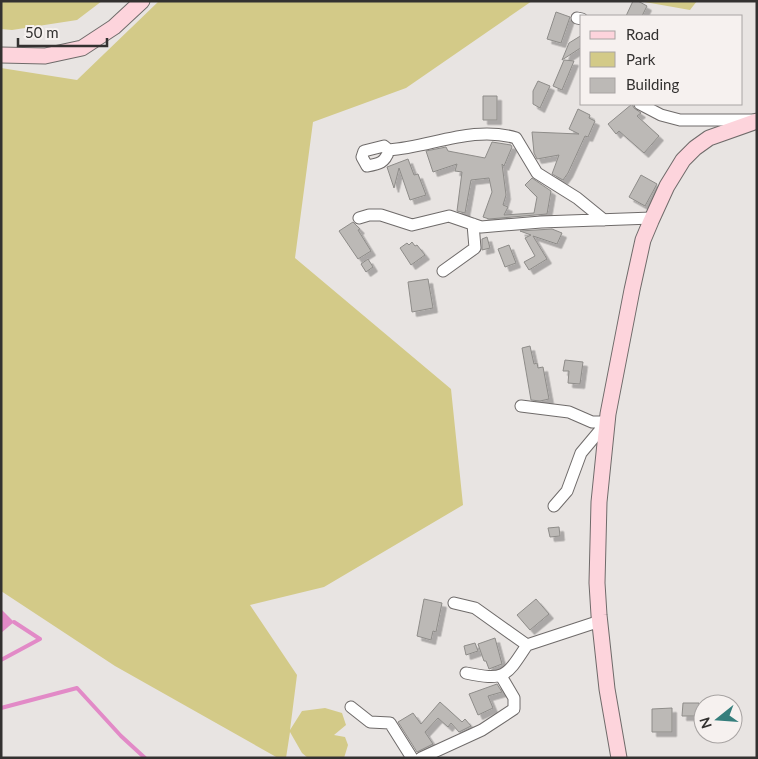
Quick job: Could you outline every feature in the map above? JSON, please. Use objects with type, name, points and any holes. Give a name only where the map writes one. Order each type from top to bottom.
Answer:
[{"type":"street","points":[[1,55],[45,56],[82,48],[114,27],[142,1]]},
{"type":"street","points":[[642,105],[661,116],[680,120],[757,121]]},
{"type":"street","points":[[619,758],[607,689],[597,583],[599,502],[607,422],[615,368],[644,240],[667,186],[679,167],[695,148],[709,138],[757,121]]},
{"type":"street","points":[[388,150],[412,148],[452,137],[482,133],[516,138],[537,174],[577,198],[604,220]]},
{"type":"street","points":[[359,218],[381,216],[412,225],[449,216],[481,227],[652,218]]},
{"type":"street","points":[[443,271],[475,248],[473,224]]},
{"type":"street","points":[[521,406],[569,412],[592,422],[607,422]]},
{"type":"street","points":[[554,506],[567,491],[580,453],[607,422]]},
{"type":"street","points":[[454,603],[476,608],[527,645]]},
{"type":"street","points":[[466,673],[483,676],[501,676],[511,669],[527,645],[600,621]]},
{"type":"street","points":[[421,758],[482,730],[514,709],[514,698],[501,676]]},
{"type":"street","points":[[351,706],[370,722],[390,723],[412,758]]},
{"type":"green space","points":[[1,1],[102,1],[77,20],[12,30],[1,29]]},
{"type":"green space","points":[[159,1],[532,1],[406,88],[313,122],[295,258],[451,389],[463,505],[324,587],[250,605],[297,675],[290,730],[302,711],[325,708],[342,713],[346,725],[334,735],[345,737],[348,745],[344,758],[308,758],[302,753],[290,732],[286,758],[278,758],[115,666],[1,591],[1,68],[77,80]]},
{"type":"green space","points":[[639,1],[697,1],[690,10]]},
{"type":"shaded area","points":[[1,609],[14,622],[1,633]]},
{"type":"building","points":[[633,1],[638,1],[647,6],[642,15],[626,15]]},
{"type":"building","points":[[556,12],[570,17],[561,43],[547,39]]},
{"type":"building","points":[[580,36],[580,48],[562,60],[569,43]]},
{"type":"building","points":[[564,60],[574,61],[562,90],[553,86]]},
{"type":"building","points":[[538,81],[550,86],[540,108],[533,104],[533,91]]},
{"type":"building","points":[[483,96],[497,96],[497,120],[483,120]]},
{"type":"building","points":[[632,105],[641,113],[637,116],[659,136],[644,153],[619,131],[616,134],[608,124]]},
{"type":"building","points":[[578,109],[590,115],[589,118],[595,121],[588,137],[585,136],[563,180],[552,174],[559,155],[537,159],[534,153],[532,132],[579,134],[569,129]]},
{"type":"building","points":[[492,142],[511,145],[512,147],[504,166],[502,164],[506,195],[503,205],[508,207],[504,215],[534,213],[537,197],[525,185],[532,178],[551,191],[547,214],[489,219],[483,217],[492,192],[489,178],[471,180],[465,213],[457,211],[462,172],[455,171],[457,164],[433,172],[426,151],[446,147],[448,151],[485,158]]},
{"type":"building","points":[[408,159],[414,175],[418,174],[426,195],[410,200],[399,168],[394,188],[387,167]]},
{"type":"building","points":[[641,175],[657,184],[645,206],[629,197]]},
{"type":"building","points":[[353,222],[360,229],[358,230],[371,251],[358,259],[339,231]]},
{"type":"building","points":[[552,229],[562,233],[557,244],[533,236],[547,259],[529,270],[524,262],[535,256],[525,238],[531,235],[520,231]]},
{"type":"building","points":[[487,237],[490,248],[482,250],[482,239]]},
{"type":"building","points":[[412,242],[425,255],[411,265],[400,248]]},
{"type":"building","points":[[509,245],[516,263],[505,267],[498,249]]},
{"type":"building","points":[[368,259],[373,267],[366,272],[361,264]]},
{"type":"building","points":[[428,279],[433,308],[412,312],[408,282]]},
{"type":"building","points":[[530,346],[534,364],[537,363],[538,368],[543,367],[549,399],[531,400],[522,348]]},
{"type":"building","points":[[565,360],[583,362],[580,384],[568,383],[569,371],[563,371]]},
{"type":"building","points":[[559,527],[560,536],[550,537],[548,528]]},
{"type":"building","points":[[424,599],[442,603],[436,632],[433,631],[431,640],[417,636]]},
{"type":"building","points":[[536,599],[549,614],[530,630],[517,615]]},
{"type":"building","points":[[495,638],[502,664],[489,669],[478,644]]},
{"type":"building","points":[[475,643],[478,651],[466,655],[464,646]]},
{"type":"building","points":[[497,684],[502,692],[488,696],[493,708],[478,715],[469,694]]},
{"type":"building","points":[[440,702],[462,722],[465,719],[471,726],[459,732],[451,723],[448,727],[438,718],[425,732],[433,744],[417,752],[398,722],[413,713],[421,724]]},
{"type":"building","points":[[683,703],[693,703],[693,716],[682,716]]},
{"type":"building","points":[[672,708],[672,732],[652,732],[652,709]]},
{"type":"waterway","points":[[1,660],[40,639],[14,622]]},
{"type":"waterway","points":[[1,708],[77,688],[121,736],[145,758]]}]
